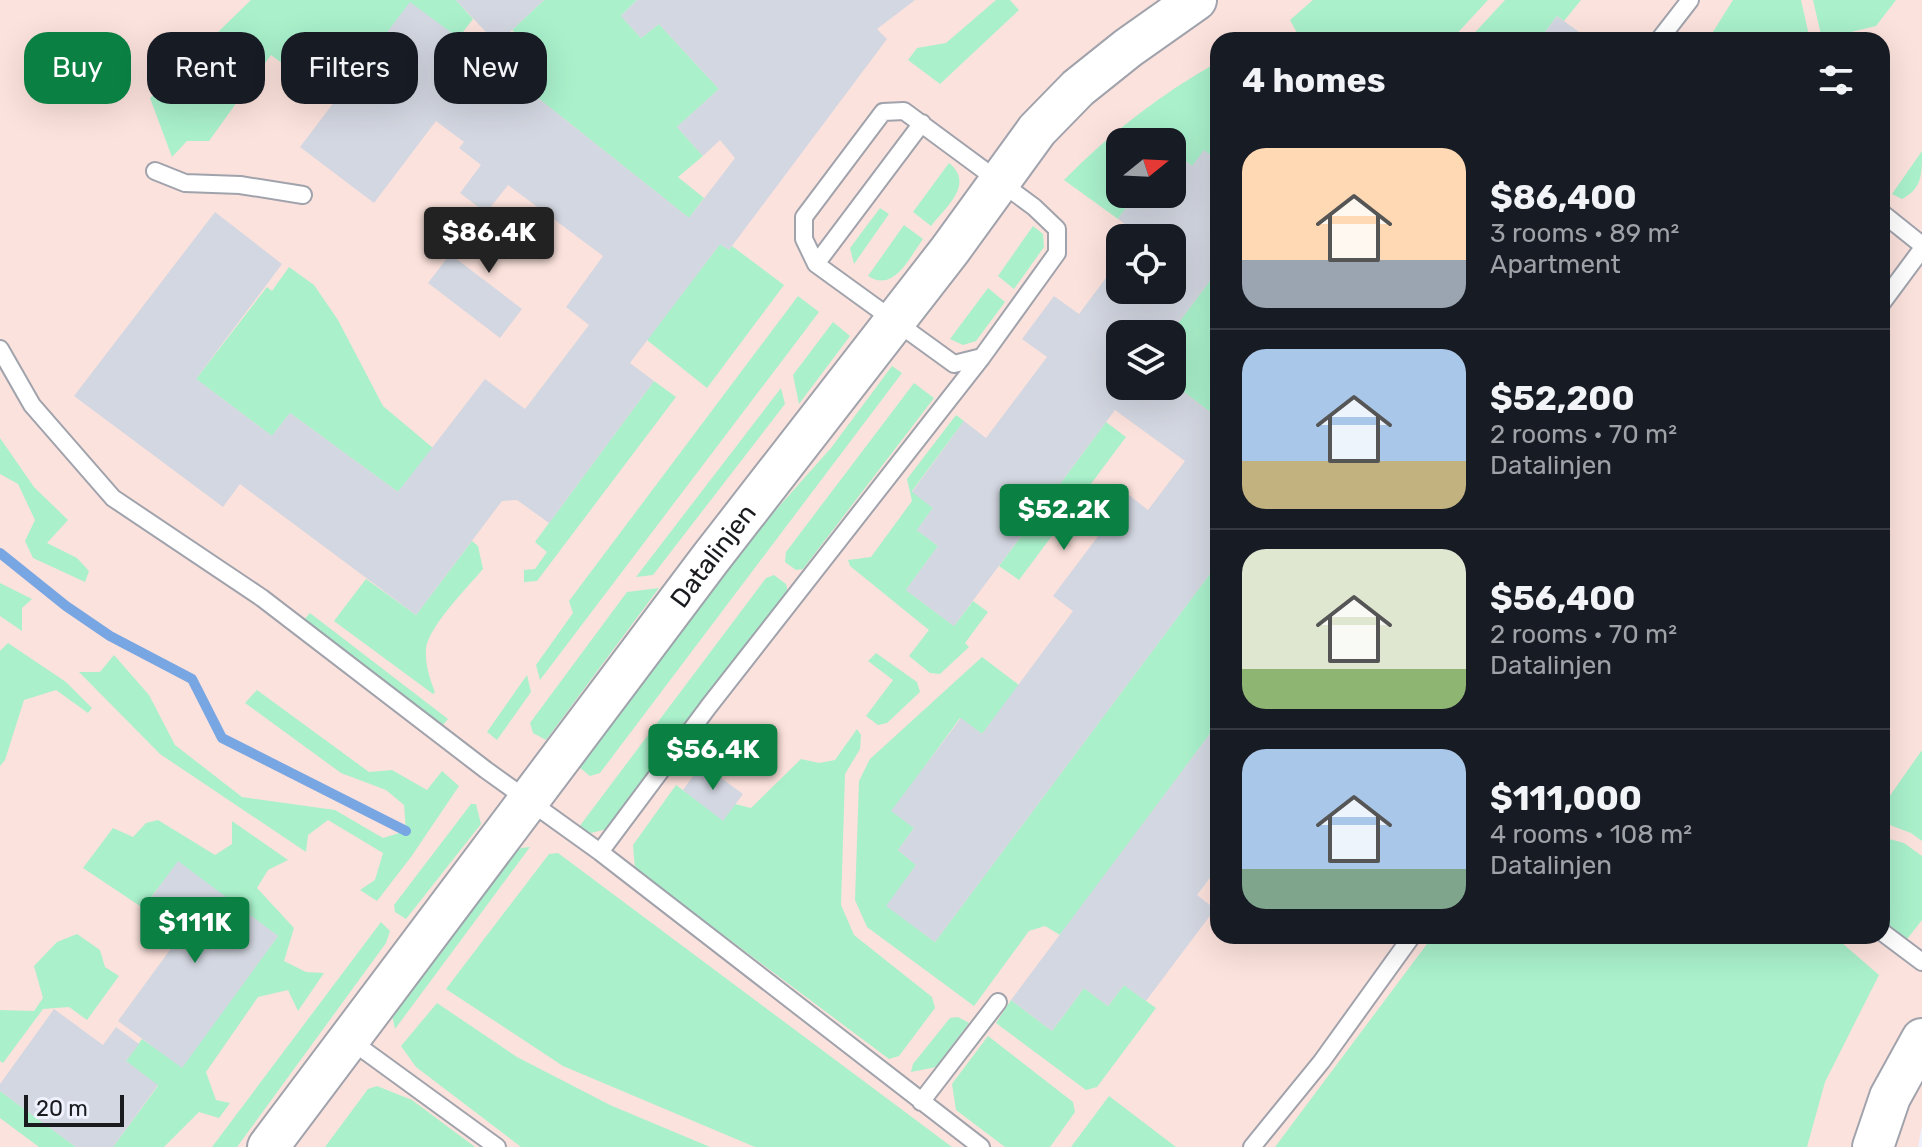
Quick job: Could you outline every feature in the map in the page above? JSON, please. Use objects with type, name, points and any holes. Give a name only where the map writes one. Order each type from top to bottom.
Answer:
[{"type":"street","name":"Datalinjen","points":[[268,1147],[527,800],[950,250],[1037,130],[1078,88],[1196,0]]},
{"type":"street","points":[[1873,1147],[1890,1097],[1922,1039]]},
{"type":"lane","points":[[1665,32],[1690,0]]},
{"type":"lane","points":[[600,852],[709,706],[982,357],[1057,253],[1057,229],[999,180],[904,111],[883,112],[804,217],[804,239],[816,264],[954,364],[982,357]]},
{"type":"lane","points":[[816,264],[922,123]]},
{"type":"lane","points":[[155,171],[185,183],[240,185],[303,195]]},
{"type":"lane","points":[[1890,220],[1922,247],[1890,292]]},
{"type":"lane","points":[[0,349],[32,405],[113,498],[262,598],[600,852],[981,1147]]},
{"type":"lane","points":[[1890,938],[1922,962]]},
{"type":"lane","points":[[1252,1147],[1322,1061],[1406,944]]},
{"type":"lane","points":[[921,1102],[998,1002]]},
{"type":"lane","points":[[348,1039],[497,1147]]},
{"type":"shaded area","points":[[0,0],[1922,0],[1922,1125],[1918,1147],[0,1147]]},
{"type":"green space","points":[[251,0],[456,0],[473,19],[463,32],[449,32],[410,3],[388,32],[281,32],[281,62],[271,55],[265,63],[265,32],[218,32]]},
{"type":"green space","points":[[544,0],[637,0],[621,16],[641,38],[659,24],[719,89],[677,127],[703,156],[678,177],[704,198],[689,218],[545,104],[547,32],[512,30]]},
{"type":"green space","points":[[996,0],[1010,0],[1019,10],[940,84],[908,60],[917,48],[946,43]]},
{"type":"green space","points":[[1313,0],[1488,0],[1458,32],[1297,32],[1290,20]]},
{"type":"green space","points":[[1505,0],[1581,0],[1564,21],[1557,16],[1545,32],[1475,32]]},
{"type":"green space","points":[[1733,0],[1801,0],[1808,32],[1713,32]]},
{"type":"green space","points":[[1813,0],[1896,0],[1876,26],[1851,32],[1820,32]]},
{"type":"green space","points":[[1210,67],[1210,162],[1192,166],[1186,162],[1186,128],[1121,128]]},
{"type":"green space","points":[[152,104],[236,104],[209,141],[187,141],[172,157]]},
{"type":"green space","points":[[1106,140],[1106,208],[1126,208],[1118,219],[1064,180]]},
{"type":"green space","points":[[1922,151],[1917,186],[1902,199],[1892,194]]},
{"type":"green space","points":[[949,163],[956,171],[959,187],[931,226],[913,212]]},
{"type":"green space","points":[[880,208],[889,214],[854,264],[850,248]]},
{"type":"green space","points":[[904,225],[923,239],[906,264],[886,280],[868,276]]},
{"type":"green space","points":[[1033,226],[1043,234],[1044,247],[1014,289],[998,276]]},
{"type":"green space","points":[[720,244],[729,250],[732,246],[784,285],[707,388],[647,340]]},
{"type":"green space","points":[[289,267],[314,285],[338,320],[383,406],[433,448],[398,492],[290,413],[272,436],[196,379],[267,287],[272,291]]},
{"type":"green space","points":[[1210,281],[1210,412],[1186,394],[1186,320],[1180,320]]},
{"type":"green space","points":[[988,288],[1005,302],[976,341],[963,345],[950,339]]},
{"type":"green space","points":[[798,296],[819,312],[540,680],[536,665],[573,613],[569,601]]},
{"type":"green space","points":[[833,322],[850,336],[799,404],[793,375]]},
{"type":"green space","points":[[892,366],[902,373],[600,773],[590,776],[579,767],[750,539],[831,448]]},
{"type":"green space","points":[[654,381],[676,397],[537,581],[524,582],[524,570],[535,569],[547,552],[535,542]]},
{"type":"green space","points":[[914,383],[934,398],[803,569],[796,570],[785,562],[786,552]]},
{"type":"green space","points":[[781,388],[785,404],[653,575],[636,577]]},
{"type":"green space","points":[[956,415],[964,421],[912,491],[933,508],[917,530],[938,546],[906,590],[954,626],[973,601],[988,612],[965,643],[969,647],[940,674],[930,673],[909,656],[929,630],[850,566],[848,560],[871,557],[912,501],[907,479]]},
{"type":"green space","points":[[1106,422],[1126,437],[1019,580],[999,566]]},
{"type":"green space","points":[[0,438],[34,487],[68,520],[47,543],[77,558],[89,571],[85,582],[33,558],[25,541],[35,520],[18,484],[0,474]]},
{"type":"green space","points":[[472,541],[478,546],[483,569],[441,618],[426,648],[433,694],[334,621],[366,579],[416,615]]},
{"type":"green space","points":[[1210,574],[1210,734],[1060,935],[1045,926],[1029,931],[974,1006],[867,927],[855,900],[859,781],[870,759],[982,657],[1019,685],[982,734],[960,718],[892,811],[914,828],[898,850],[916,865],[887,906],[935,942]]},
{"type":"green space","points":[[774,575],[786,584],[788,592],[611,828],[591,833],[579,827],[766,578]]},
{"type":"green space","points":[[0,583],[32,599],[22,608],[22,631],[0,616]]},
{"type":"green space","points":[[659,588],[546,740],[533,733],[530,723],[627,592]]},
{"type":"green space","points":[[310,613],[448,719],[442,726],[303,621]]},
{"type":"green space","points":[[8,643],[66,682],[92,708],[88,713],[56,690],[24,700],[5,760],[0,766],[0,651]]},
{"type":"green space","points":[[876,653],[917,682],[920,692],[887,723],[878,725],[866,716],[893,680],[868,661]]},
{"type":"green space","points":[[114,655],[149,695],[175,745],[242,797],[335,810],[383,838],[406,831],[404,805],[386,790],[341,773],[245,703],[257,690],[369,772],[392,770],[427,790],[442,771],[459,786],[377,901],[360,890],[375,880],[383,853],[328,820],[308,835],[306,852],[160,754],[79,672],[100,672]]},
{"type":"green space","points":[[527,675],[531,692],[497,740],[487,732]]},
{"type":"green space","points":[[857,729],[861,735],[860,749],[845,774],[841,905],[854,935],[932,997],[935,1008],[899,1056],[889,1059],[635,869],[633,845],[676,785],[723,820],[735,804],[751,808],[801,759],[819,763],[835,760]]},
{"type":"green space","points":[[1922,750],[1922,841],[1890,825],[1890,796]]},
{"type":"green space","points":[[471,804],[476,804],[481,824],[406,919],[395,912],[394,905]]},
{"type":"green space","points":[[158,820],[215,855],[232,844],[232,821],[288,860],[268,870],[257,888],[294,928],[284,961],[306,972],[324,973],[298,1011],[288,990],[258,997],[206,1072],[216,1100],[230,1103],[219,1118],[199,1112],[164,1147],[113,1147],[158,1086],[126,1061],[142,1039],[182,1067],[278,936],[178,862],[143,908],[83,868],[113,828],[133,837],[146,823]]},
{"type":"green space","points":[[1890,839],[1904,843],[1922,856],[1922,920],[1904,943],[1890,932]]},
{"type":"green space","points":[[530,847],[395,1029],[392,1015],[507,859],[521,848]]},
{"type":"green space","points":[[558,853],[952,1147],[755,1147],[563,1066],[446,989],[549,854]]},
{"type":"green space","points":[[381,922],[390,931],[386,943],[237,1147],[212,1147]]},
{"type":"green space","points":[[77,934],[100,950],[105,967],[119,976],[87,1020],[69,1007],[43,1009],[3,1063],[0,1061],[0,1010],[34,1011],[43,998],[34,966],[57,942]]},
{"type":"green space","points":[[1427,944],[1843,944],[1879,975],[1825,1082],[1807,1147],[1275,1147]]},
{"type":"green space","points":[[1124,985],[1156,1008],[1097,1087],[1086,1090],[996,1023],[1011,1000],[1052,1031],[1084,988],[1108,1006]]},
{"type":"green space","points":[[437,1003],[517,1057],[610,1105],[710,1147],[521,1147],[416,1067],[401,1046]]},
{"type":"green space","points":[[958,1017],[969,1023],[936,1067],[911,1072],[913,1064],[950,1018]]},
{"type":"green space","points":[[988,1036],[1073,1102],[1075,1112],[1050,1147],[1005,1147],[956,1110],[952,1084]]},
{"type":"green space","points":[[377,1086],[412,1100],[475,1147],[325,1147],[368,1089]]},
{"type":"green space","points":[[0,1091],[76,1147],[39,1147],[0,1118]]},
{"type":"green space","points":[[1109,1096],[1176,1147],[1071,1147]]},
{"type":"building","points":[[456,0],[544,0],[510,32],[486,32]]},
{"type":"building","points":[[637,0],[915,0],[877,29],[887,39],[729,250],[720,244],[630,363],[654,381],[549,523],[517,500],[502,501],[416,615],[240,484],[223,507],[74,396],[215,212],[282,264],[196,379],[272,436],[290,413],[398,492],[485,379],[525,409],[589,325],[566,307],[603,256],[508,185],[486,213],[460,193],[481,165],[459,148],[464,142],[436,121],[374,203],[300,147],[333,104],[418,104],[418,32],[387,32],[410,2],[451,32],[434,32],[434,104],[545,104],[689,218],[735,158],[720,140],[703,156],[677,127],[719,89],[659,24],[641,38],[621,16]]},
{"type":"building","points":[[1557,16],[1579,32],[1545,32]]},
{"type":"building","points":[[1204,150],[1210,154],[1210,281],[1180,320],[1106,320],[1106,400],[1186,400],[1186,394],[1210,412],[1210,574],[935,942],[886,906],[916,865],[898,850],[914,828],[891,811],[961,718],[982,734],[1073,611],[1053,596],[1129,495],[1148,510],[1185,461],[1115,410],[954,626],[906,590],[938,546],[917,530],[933,508],[912,492],[964,421],[986,438],[1047,357],[1022,339],[1054,296],[1079,314],[1106,278],[1106,304],[1186,304],[1186,224],[1125,224],[1118,219],[1126,208],[1186,208],[1186,162],[1192,166]]},
{"type":"building","points":[[450,254],[522,309],[500,338],[428,283]]},
{"type":"building","points":[[1210,734],[1210,878],[1197,895],[1210,905],[1210,916],[1146,1001],[1124,985],[1108,1006],[1084,988],[1052,1031],[1011,1000]]},
{"type":"building","points":[[702,764],[743,794],[723,821],[683,790]]},
{"type":"building","points":[[178,861],[278,936],[182,1068],[118,1021],[183,932],[146,905]]},
{"type":"building","points":[[54,1009],[103,1045],[116,1027],[139,1044],[126,1061],[158,1085],[113,1147],[76,1147],[0,1091],[0,1084]]},
{"type":"waterway","points":[[0,553],[66,606],[110,636],[192,679],[222,738],[406,831]]}]
